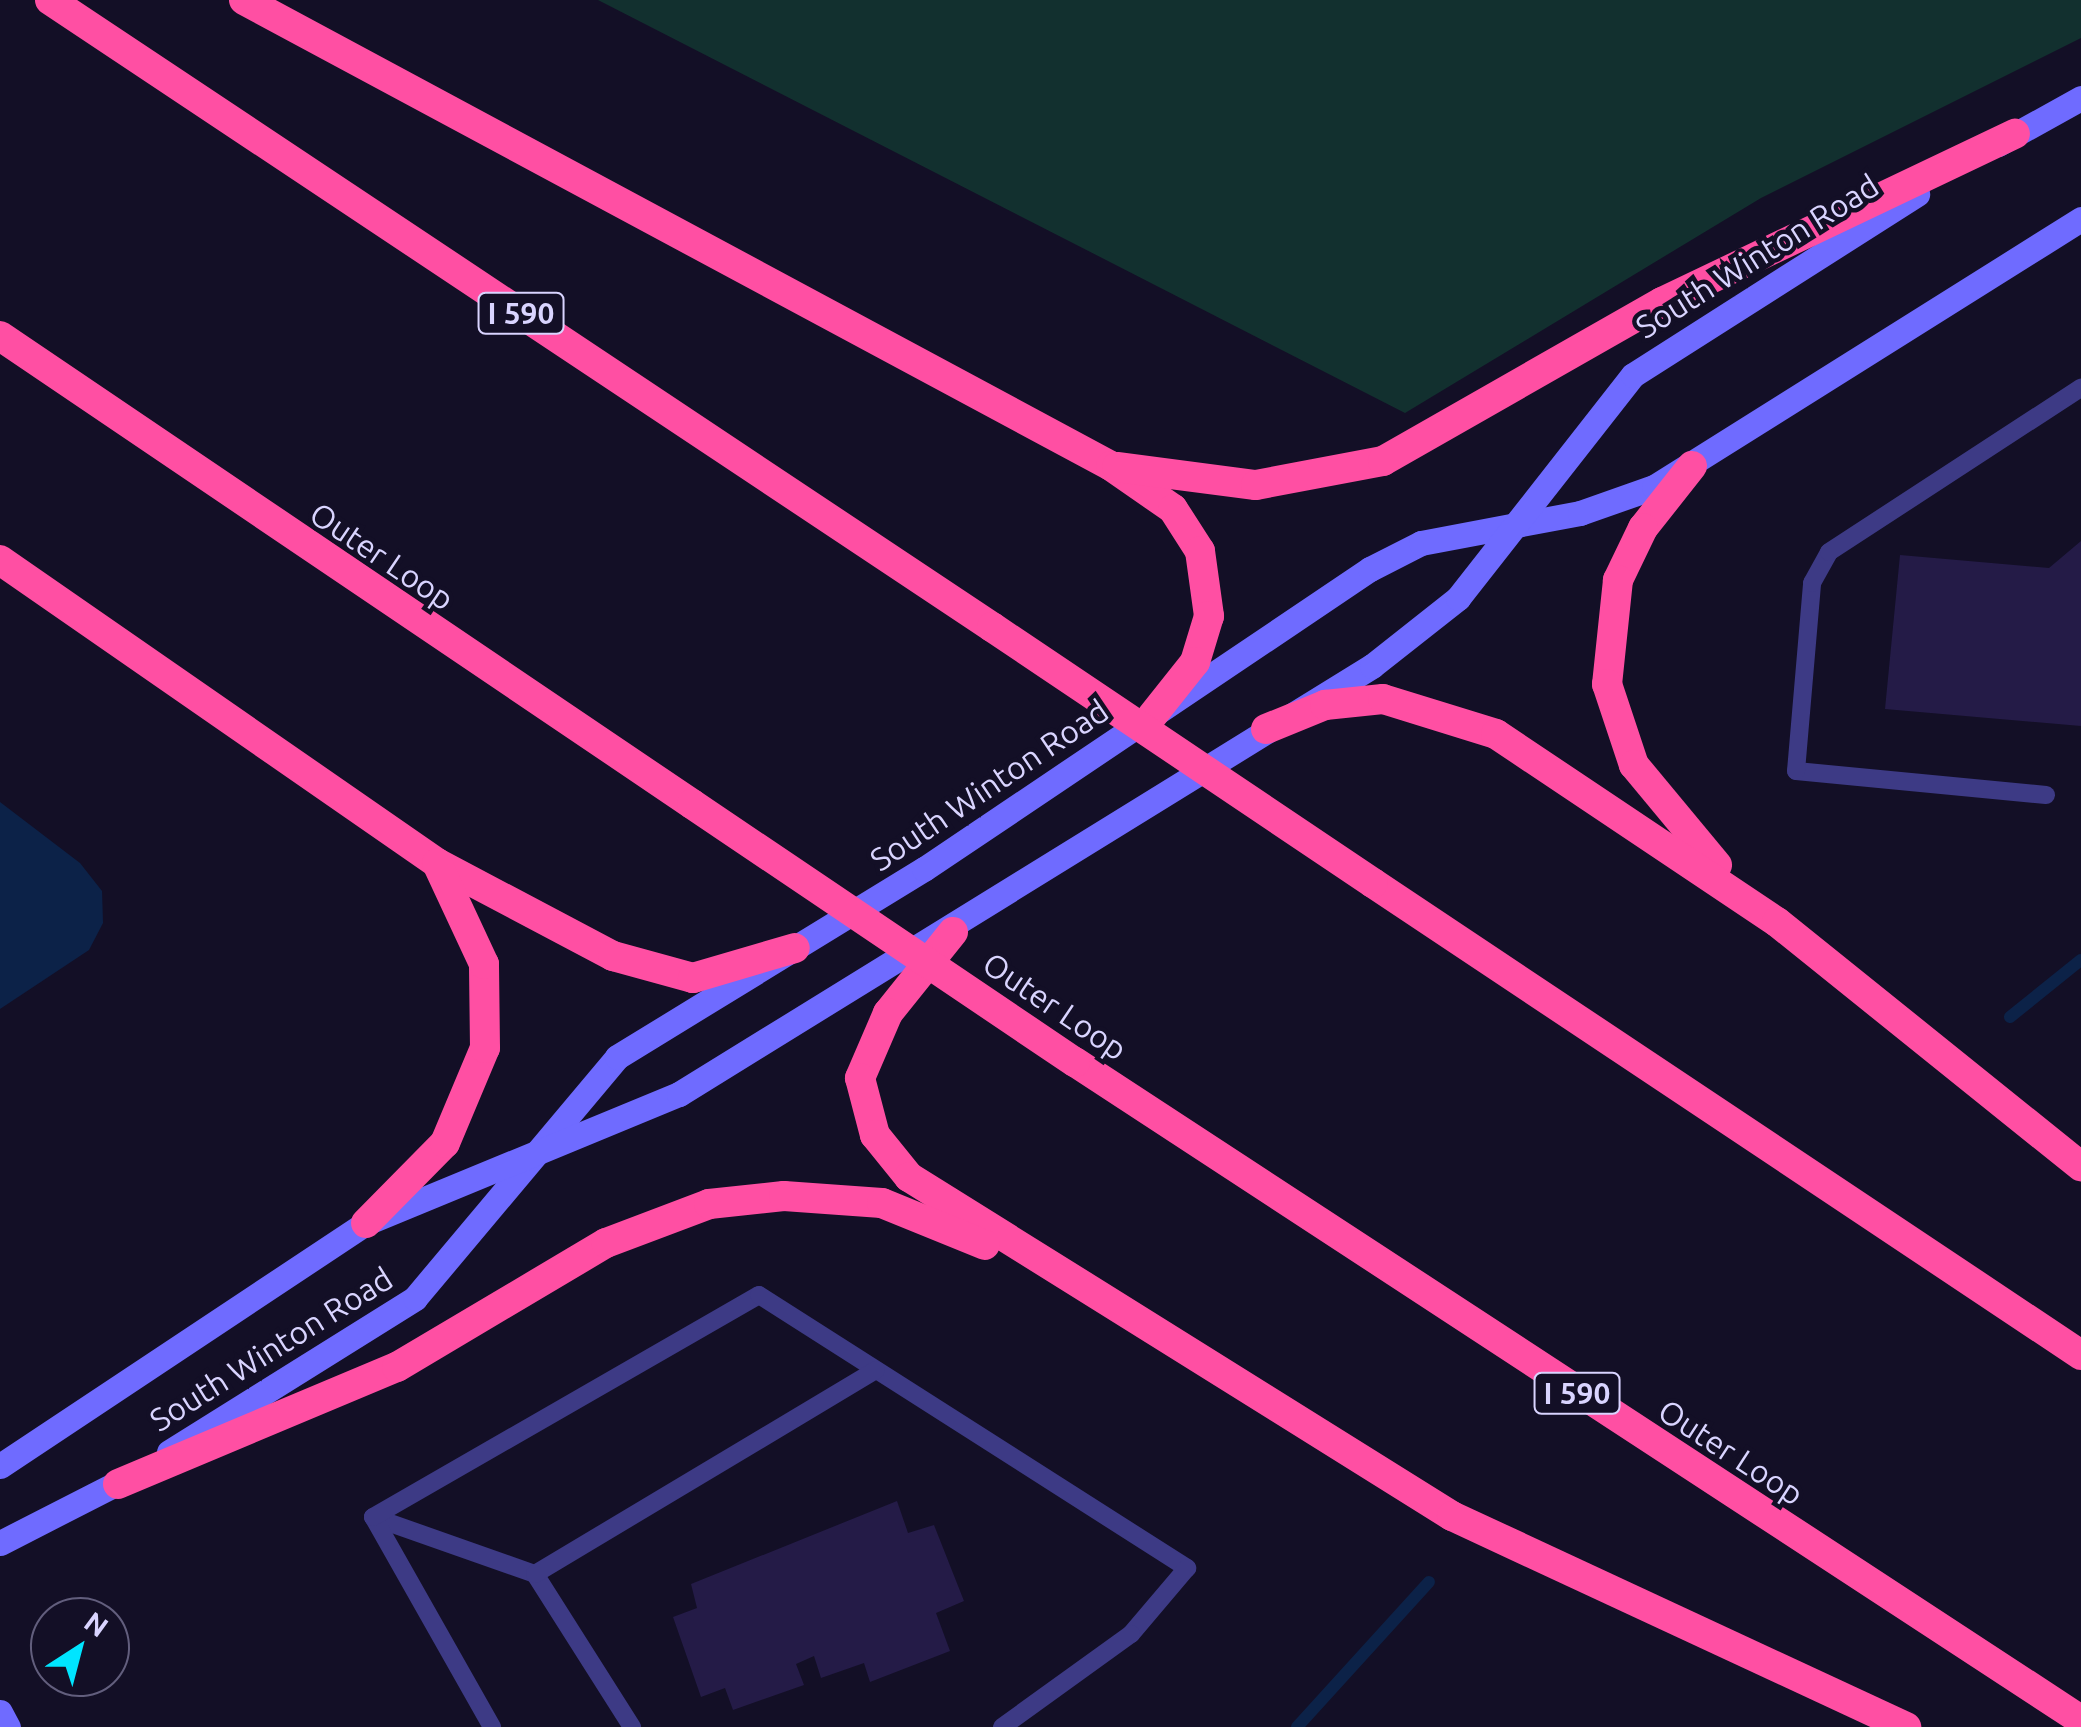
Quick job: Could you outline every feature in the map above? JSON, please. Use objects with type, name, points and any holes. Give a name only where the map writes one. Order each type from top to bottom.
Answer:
[{"type":"highway","name":"I 590","points":[[50,0],[2081,1354]]},
{"type":"highway","points":[[244,0],[1111,466],[1173,509],[1208,583],[1201,648],[1152,716]]},
{"type":"highway","points":[[1111,466],[1256,484],[1382,461],[1662,302],[2015,134]]},
{"type":"highway","name":"Outer Loop","points":[[0,336],[1075,1062],[2081,1720]]},
{"type":"highway","points":[[1692,466],[1618,580],[1606,646],[1610,704],[1663,806],[1777,922]]},
{"type":"highway","points":[[0,560],[437,863],[653,973],[711,977],[795,948]]},
{"type":"highway","points":[[1266,729],[1354,700],[1398,700],[1458,716],[1519,748],[1777,922],[2081,1166]]},
{"type":"highway","points":[[366,1223],[445,1143],[485,1048],[484,964],[437,863]]},
{"type":"highway","points":[[954,932],[870,1046],[864,1106],[909,1177],[1058,1274],[1465,1523],[1906,1727]]},
{"type":"highway","points":[[118,1484],[384,1372],[606,1244],[709,1204],[784,1196],[882,1203],[1058,1274]]},
{"type":"main road","name":"South Winton Road","points":[[0,1466],[366,1223],[678,1094],[954,932],[1410,640],[1516,525],[1649,360],[2015,134],[2081,98]]},
{"type":"main road","name":"South Winton Road","points":[[0,1544],[118,1484],[415,1298],[617,1057],[795,948],[1398,552],[1626,499],[1692,466],[2081,219]]},
{"type":"main road","points":[[0,1712],[8,1727]]},
{"type":"lane","points":[[2046,796],[1796,771],[1812,584],[1829,552],[2072,402],[2081,388]]},
{"type":"lane","points":[[373,1517],[758,1294],[1187,1568],[1131,1634],[1002,1727]]},
{"type":"lane","points":[[535,1574],[876,1370]]},
{"type":"lane","points":[[373,1517],[535,1574],[632,1727]]},
{"type":"lane","points":[[373,1517],[492,1727]]},
{"type":"green space","points":[[598,0],[2081,0],[2081,38],[1761,198],[1405,413]]},
{"type":"water","points":[[0,802],[80,863],[102,891],[103,923],[89,950],[0,1009]]},
{"type":"building","points":[[2081,541],[2081,726],[1885,709],[1900,555],[2049,568]]},
{"type":"building","points":[[897,1501],[908,1533],[934,1525],[964,1601],[936,1613],[950,1651],[870,1682],[864,1663],[821,1678],[814,1656],[796,1664],[804,1685],[733,1710],[725,1688],[701,1697],[673,1617],[697,1608],[691,1584]]},
{"type":"waterway","points":[[2010,1017],[2081,960]]},
{"type":"waterway","points":[[1297,1727],[1429,1582]]}]
